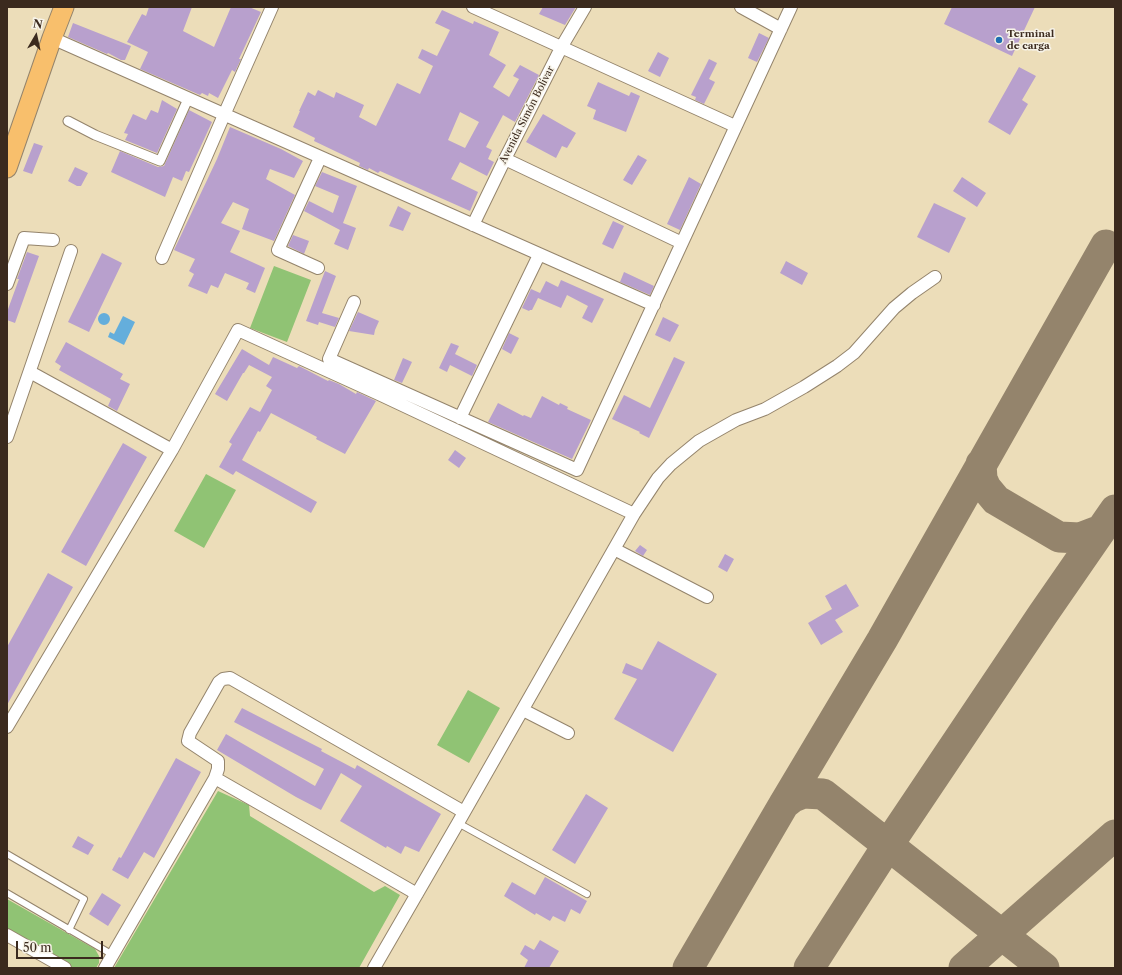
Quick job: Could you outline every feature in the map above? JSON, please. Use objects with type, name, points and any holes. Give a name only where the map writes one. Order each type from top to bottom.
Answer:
[{"type":"main road","points":[[7,168],[64,7]]},
{"type":"street","points":[[162,258],[272,7]]},
{"type":"street","points":[[473,7],[562,46],[735,126]]},
{"type":"street","name":"Avenida Simón Bolívar","points":[[473,225],[562,46],[585,7]]},
{"type":"street","points":[[741,7],[781,29]]},
{"type":"street","points":[[354,302],[329,359],[577,470],[791,7]]},
{"type":"street","points":[[52,38],[654,306]]},
{"type":"street","points":[[68,121],[95,135],[160,161],[188,99]]},
{"type":"street","points":[[318,268],[278,250],[320,158]]},
{"type":"street","points":[[505,159],[682,243]]},
{"type":"street","points":[[7,284],[24,238],[52,240]]},
{"type":"street","points":[[7,437],[71,251]]},
{"type":"street","points":[[460,418],[539,254]]},
{"type":"street","points":[[374,968],[634,514],[658,478],[671,464],[699,441],[736,420],[765,409],[837,366],[854,353],[894,308],[935,277]]},
{"type":"street","points":[[7,727],[172,450],[238,330],[381,395],[634,514]]},
{"type":"street","points":[[30,372],[172,450]]},
{"type":"street","points":[[614,549],[707,598]]},
{"type":"street","points":[[105,968],[215,778],[218,769],[218,761],[188,741],[190,733],[223,679],[230,678],[464,812]]},
{"type":"street","points":[[522,710],[568,733]]},
{"type":"street","points":[[215,778],[417,894]]},
{"type":"street","points":[[7,935],[65,968]]},
{"type":"lane","points":[[458,823],[587,894]]},
{"type":"lane","points":[[7,854],[84,899],[69,930]]},
{"type":"lane","points":[[7,893],[113,955]]},
{"type":"green space","points":[[274,266],[311,280],[287,342],[250,328]]},
{"type":"green space","points":[[206,474],[236,490],[204,548],[174,531]]},
{"type":"green space","points":[[468,690],[500,708],[469,763],[437,745]]},
{"type":"green space","points":[[218,791],[249,805],[250,816],[374,892],[385,886],[400,895],[359,968],[114,968]]},
{"type":"green space","points":[[7,899],[95,949],[99,956],[99,963],[96,968],[73,968],[7,929]]},
{"type":"water","points":[[102,313],[106,313],[110,319],[106,325],[102,325],[98,321],[98,317]]},
{"type":"water","points":[[123,316],[135,322],[124,345],[108,337],[110,332],[114,334]]},
{"type":"building","points":[[149,7],[192,7],[183,31],[214,47],[231,7],[249,7],[261,12],[239,59],[241,59],[235,72],[232,70],[218,98],[209,93],[208,96],[202,93],[200,95],[140,69],[148,52],[127,42],[142,14],[146,16]]},
{"type":"building","points":[[543,7],[576,7],[565,25],[539,14]]},
{"type":"building","name":"Terminal de carga","points":[[952,7],[1035,7],[1012,56],[944,24]]},
{"type":"building","points":[[442,10],[473,24],[474,21],[499,32],[489,55],[506,65],[493,87],[509,97],[519,79],[513,76],[520,65],[539,75],[515,122],[503,115],[486,147],[492,150],[488,159],[494,162],[487,176],[460,162],[451,179],[478,192],[470,211],[380,171],[378,173],[369,168],[368,170],[359,166],[360,163],[314,141],[315,138],[293,127],[308,92],[315,96],[318,90],[334,98],[336,92],[364,105],[359,117],[376,126],[397,83],[420,94],[433,66],[418,58],[422,49],[437,56],[450,30],[435,23]],"holes":[[[460,112],[479,122],[465,148],[448,140]]]},
{"type":"building","points":[[73,23],[131,46],[125,60],[121,60],[108,53],[107,54],[68,37]]},
{"type":"building","points":[[759,33],[769,38],[757,62],[748,58]]},
{"type":"building","points":[[658,52],[669,58],[660,77],[648,71]]},
{"type":"building","points":[[709,59],[717,63],[709,79],[715,82],[704,104],[695,100],[696,97],[691,95]]},
{"type":"building","points":[[1019,67],[1036,76],[1022,100],[1028,104],[1010,135],[988,122]]},
{"type":"building","points":[[598,82],[629,96],[631,92],[640,96],[626,132],[593,119],[596,110],[587,106]]},
{"type":"building","points":[[162,100],[177,109],[157,153],[125,140],[128,134],[124,133],[133,114],[146,120],[151,110],[158,113]]},
{"type":"building","points":[[189,110],[212,122],[189,172],[186,171],[182,181],[173,177],[165,197],[111,172],[120,151],[158,167],[164,166]]},
{"type":"building","points":[[543,114],[576,133],[567,148],[562,146],[556,158],[526,142]]},
{"type":"building","points":[[230,127],[281,149],[303,161],[294,178],[270,169],[266,179],[295,195],[274,241],[242,229],[249,209],[233,202],[221,223],[240,231],[230,252],[265,268],[255,293],[246,289],[249,283],[225,273],[218,288],[211,285],[207,294],[188,286],[194,274],[189,271],[195,259],[174,250],[217,159]]},
{"type":"building","points":[[34,143],[43,146],[32,174],[23,171]]},
{"type":"building","points":[[638,155],[647,160],[632,185],[623,180]]},
{"type":"building","points":[[75,167],[88,173],[81,186],[77,186],[68,181]]},
{"type":"building","points":[[322,172],[357,186],[343,223],[356,228],[348,250],[334,244],[340,230],[304,211],[309,201],[333,213],[339,196],[315,186]]},
{"type":"building","points":[[689,177],[701,184],[680,230],[667,224]]},
{"type":"building","points":[[962,177],[986,193],[977,207],[953,191]]},
{"type":"building","points":[[934,203],[966,218],[949,253],[917,237]]},
{"type":"building","points":[[398,206],[411,213],[403,231],[389,226]]},
{"type":"building","points":[[613,221],[624,226],[613,249],[602,244]]},
{"type":"building","points":[[293,235],[309,241],[304,254],[288,246]]},
{"type":"building","points":[[27,252],[39,256],[15,323],[7,320],[7,312]]},
{"type":"building","points":[[102,253],[122,263],[89,332],[68,322]]},
{"type":"building","points":[[786,261],[808,273],[802,285],[780,273]]},
{"type":"building","points":[[325,271],[336,276],[322,313],[339,318],[335,327],[319,322],[318,325],[306,321]]},
{"type":"building","points":[[624,272],[654,286],[650,295],[620,282]]},
{"type":"building","points":[[561,280],[604,299],[592,323],[582,318],[588,306],[567,295],[561,308],[538,298],[532,310],[529,311],[522,308],[531,289],[540,293],[546,281],[558,287]]},
{"type":"building","points":[[358,312],[379,321],[374,335],[349,331]]},
{"type":"building","points":[[663,317],[679,325],[670,342],[655,335]]},
{"type":"building","points":[[509,333],[519,338],[511,354],[502,349]]},
{"type":"building","points":[[66,342],[123,374],[120,379],[130,384],[117,411],[108,406],[111,399],[59,370],[61,366],[55,362]]},
{"type":"building","points":[[451,343],[459,346],[455,354],[477,365],[472,376],[450,365],[447,372],[439,368]]},
{"type":"building","points":[[242,349],[269,365],[273,357],[297,368],[299,366],[328,381],[329,380],[339,384],[356,394],[357,392],[376,401],[345,454],[316,439],[317,437],[271,413],[260,432],[258,431],[242,460],[317,502],[311,513],[236,471],[233,475],[219,467],[232,444],[229,442],[250,407],[260,412],[272,390],[266,386],[272,377],[249,365],[227,401],[215,394]]},
{"type":"building","points":[[674,357],[685,362],[649,438],[639,433],[640,432],[612,419],[624,395],[650,408]]},
{"type":"building","points":[[403,358],[412,362],[402,383],[394,380]]},
{"type":"building","points":[[542,396],[559,405],[560,403],[568,407],[567,409],[591,420],[572,459],[488,422],[498,403],[523,416],[524,415],[531,418]]},
{"type":"building","points":[[123,443],[147,457],[86,566],[61,552]]},
{"type":"building","points":[[455,450],[466,458],[459,468],[448,460]]},
{"type":"building","points":[[640,545],[647,550],[643,556],[635,551]]},
{"type":"building","points":[[725,554],[734,559],[727,572],[718,567]]},
{"type":"building","points":[[48,573],[73,587],[7,705],[7,647]]},
{"type":"building","points":[[846,584],[859,606],[835,620],[843,632],[821,645],[808,623],[832,609],[825,596]]},
{"type":"building","points":[[658,641],[717,674],[673,752],[614,719],[637,679],[622,673],[626,663],[642,670]]},
{"type":"building","points":[[242,708],[322,749],[321,751],[355,769],[357,765],[441,814],[419,852],[405,846],[401,854],[387,846],[386,848],[340,821],[362,786],[341,773],[321,810],[296,797],[217,750],[226,734],[315,786],[324,769],[234,722]]},
{"type":"building","points":[[176,758],[201,772],[154,858],[144,852],[128,879],[112,870],[119,857],[121,858]]},
{"type":"building","points":[[586,794],[608,808],[575,864],[552,850]]},
{"type":"building","points":[[78,836],[94,845],[88,855],[72,847]]},
{"type":"building","points":[[545,877],[587,901],[580,914],[571,909],[565,922],[553,916],[550,921],[536,913],[535,915],[504,896],[512,882],[535,895]]},
{"type":"building","points":[[102,893],[121,905],[108,926],[89,914]]},
{"type":"building","points":[[540,940],[559,951],[549,968],[524,968],[528,960],[520,954],[525,945],[534,950]]},
{"type":"taxiway","points":[[688,968],[882,640],[1106,245]]},
{"type":"taxiway","points":[[981,464],[982,479],[986,488],[996,500],[1059,537],[1080,538],[1101,530]]},
{"type":"taxiway","points":[[809,968],[888,845],[1043,614],[1115,510]]},
{"type":"taxiway","points":[[784,804],[793,797],[803,793],[823,794],[1044,968]]},
{"type":"taxiway","points":[[964,968],[1115,835]]},
{"type":"place","name":"Terminal de carga","points":[[999,40]]}]
